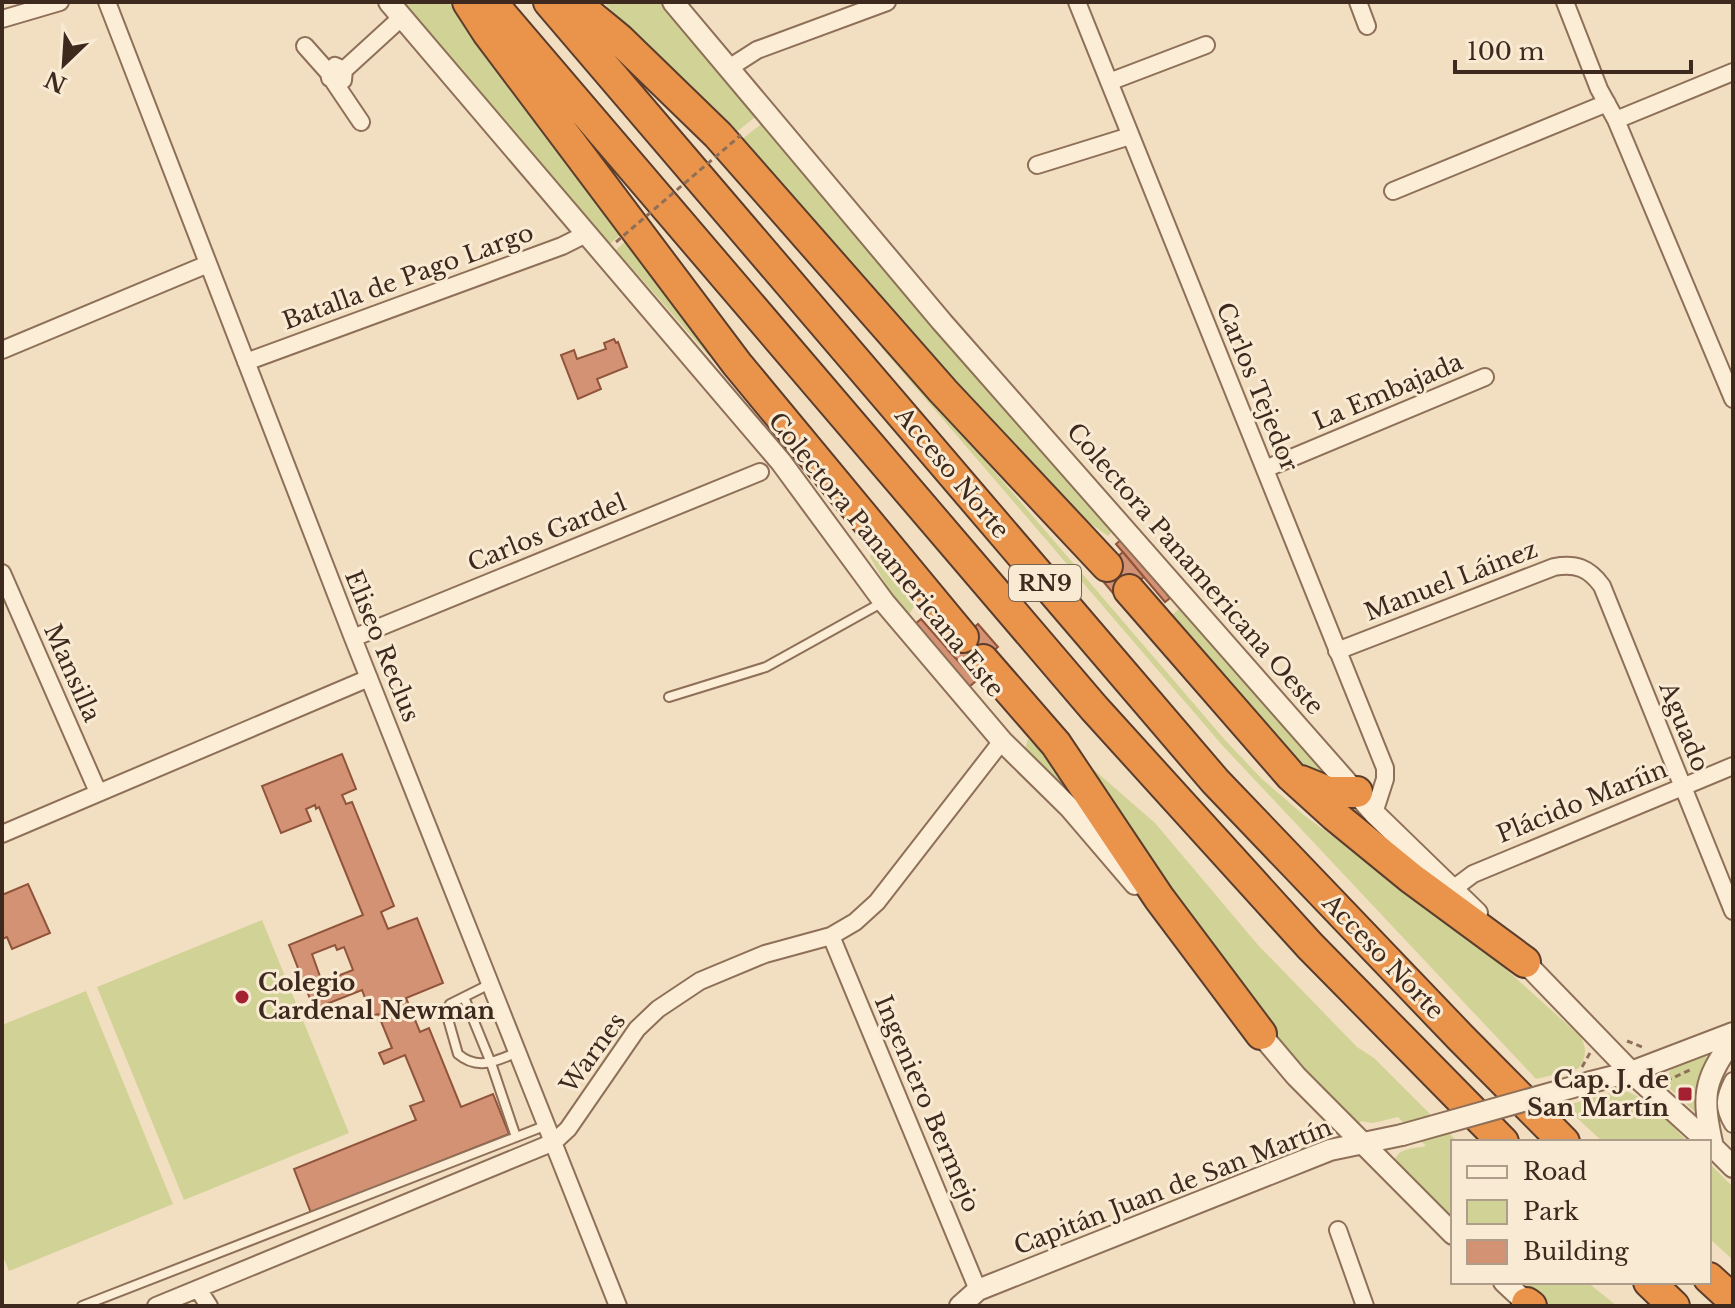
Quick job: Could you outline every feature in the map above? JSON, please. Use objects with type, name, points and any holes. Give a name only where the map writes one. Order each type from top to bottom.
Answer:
[{"type":"highway","points":[[468,2],[488,33],[737,364],[963,637]]},
{"type":"highway","name":"Acceso Norte","points":[[491,2],[1094,708],[1310,946],[1501,1140]]},
{"type":"highway","name":"Acceso Norte","points":[[549,2],[1215,781],[1562,1140]]},
{"type":"highway","points":[[574,2],[619,39],[718,135],[943,391],[1107,566]]},
{"type":"highway","points":[[1129,590],[1291,776],[1411,878],[1525,962]]},
{"type":"highway","points":[[983,660],[1056,744],[1159,898],[1261,1034]]},
{"type":"highway","points":[[1291,776],[1328,792],[1370,798]]},
{"type":"highway","points":[[1711,1280],[1733,1300]]},
{"type":"highway","points":[[1651,1284],[1674,1306]]},
{"type":"street","points":[[2,19],[60,2]]},
{"type":"street","name":"Eliseo Reclus","points":[[107,2],[353,638],[618,1306]]},
{"type":"street","name":"Colectora Panamericana Oeste","points":[[673,2],[942,322],[1370,798],[1453,889],[1631,1072],[1706,1140]]},
{"type":"street","name":"Carlos Tejedor","points":[[1077,2],[1385,768],[1385,779],[1370,798]]},
{"type":"street","points":[[1358,2],[1367,26]]},
{"type":"street","points":[[1565,2],[1733,399]]},
{"type":"street","points":[[729,68],[757,50],[882,3]]},
{"type":"street","points":[[336,75],[396,10]]},
{"type":"street","name":"Colectora Panamericana Este","points":[[396,10],[781,462],[884,602],[1002,741],[1089,829],[1296,1076],[1451,1232]]},
{"type":"street","points":[[1109,82],[1206,45]]},
{"type":"street","points":[[305,46],[336,75],[361,122]]},
{"type":"street","points":[[1616,120],[1733,72]]},
{"type":"street","points":[[1393,191],[1607,103]]},
{"type":"street","points":[[1037,165],[1130,136]]},
{"type":"street","name":"Batalla de Pago Largo","points":[[246,362],[562,246],[586,234]]},
{"type":"street","points":[[2,350],[208,264]]},
{"type":"street","name":"La Embajada","points":[[1265,469],[1485,377]]},
{"type":"street","name":"Carlos Gardel","points":[[353,638],[760,472]]},
{"type":"street","name":"Manuel Láinez","points":[[1337,651],[1554,567],[1583,567]]},
{"type":"street","name":"Aguado","points":[[1583,567],[1602,586],[1733,911]]},
{"type":"street","name":"Mansilla","points":[[2,573],[98,792]]},
{"type":"street","points":[[2,834],[369,678]]},
{"type":"street","name":"Warnes","points":[[156,1306],[554,1142],[568,1129],[637,1029],[658,1009],[700,981],[765,954],[831,936],[855,922],[877,902],[1002,741]]},
{"type":"street","name":"Plácido Maríin","points":[[1453,889],[1473,874],[1733,766]]},
{"type":"street","name":"Ingeniero Bermejo","points":[[831,936],[978,1290]]},
{"type":"street","name":"Capitán Juan de San Martín","points":[[960,1306],[978,1290],[1330,1150],[1402,1135],[1631,1072],[1733,1033]]},
{"type":"street","points":[[1709,1140],[1705,1110],[1707,1087],[1715,1067],[1733,1040]]},
{"type":"street","points":[[1733,1081],[1724,1104],[1733,1124]]},
{"type":"street","name":"Colectora Panamericana Oeste","points":[[1711,1145],[1733,1167]]},
{"type":"street","points":[[1338,1230],[1365,1306]]},
{"type":"street","points":[[1506,1284],[1529,1305]]},
{"type":"street","points":[[198,1289],[209,1306]]},
{"type":"lane","points":[[669,697],[766,667],[884,602]]},
{"type":"lane","points":[[490,983],[450,1004],[446,1012],[458,1054],[475,1064],[491,1063],[518,1052]]},
{"type":"lane","points":[[464,997],[516,1137]]},
{"type":"lane","points":[[82,1306],[547,1125]]},
{"type":"path","points":[[616,242],[741,135]]},
{"type":"green space","points":[[403,2],[448,2],[625,230],[610,244]]},
{"type":"green space","points":[[604,2],[662,2],[759,114],[729,138]]},
{"type":"green space","points":[[764,122],[1115,528],[1108,536],[1064,505],[733,146]]},
{"type":"green space","points":[[632,235],[712,356],[616,250]]},
{"type":"green space","points":[[885,344],[1225,740],[1262,779],[1305,816],[1469,936],[1580,1036],[1585,1052],[1578,1069],[1536,1079],[1222,745],[881,347]]},
{"type":"green space","points":[[872,550],[917,603],[909,614],[892,595],[870,557]]},
{"type":"green space","points":[[1183,605],[1337,786],[1315,781],[1170,617]]},
{"type":"green space","points":[[1028,739],[1048,757],[1102,823],[1023,755]]},
{"type":"green space","points":[[1093,769],[1155,823],[1258,945],[1357,1047],[1374,1058],[1456,1140],[1451,1140],[1451,1218],[1412,1182],[1395,1159],[1404,1150],[1426,1146],[1398,1117],[1373,1123],[1361,1121],[1359,1124],[1309,1078],[1249,1003],[1097,782]]},
{"type":"green space","points":[[262,920],[349,1133],[184,1200],[97,987]]},
{"type":"green space","points":[[86,991],[173,1204],[9,1271],[2,1254],[2,1025]]},
{"type":"green space","points":[[1706,1056],[1709,1062],[1698,1108],[1694,1111],[1668,1087],[1667,1076],[1672,1068]]},
{"type":"green space","points":[[1620,1090],[1649,1103],[1686,1140],[1601,1140],[1564,1106]]},
{"type":"green space","points":[[1711,1165],[1733,1187],[1733,1260],[1711,1240]]},
{"type":"green space","points":[[1520,1284],[1590,1284],[1617,1306],[1547,1306]]},
{"type":"building","points":[[614,339],[627,367],[597,379],[601,389],[578,399],[561,355],[574,350],[577,359],[606,349],[604,343]]},
{"type":"building","points":[[1122,539],[1170,598],[1165,602],[1116,544]]},
{"type":"building","points":[[1123,552],[1144,577],[1118,599],[1097,574]]},
{"type":"building","points":[[921,619],[976,681],[969,687],[914,625]]},
{"type":"building","points":[[978,624],[998,647],[968,672],[948,650]]},
{"type":"building","points":[[342,754],[356,789],[342,795],[346,804],[352,802],[394,906],[381,912],[388,929],[417,918],[443,983],[406,998],[420,1032],[429,1028],[461,1107],[493,1094],[509,1134],[311,1213],[294,1169],[416,1120],[410,1106],[424,1101],[405,1055],[384,1064],[379,1053],[392,1048],[378,1014],[365,1019],[361,1009],[368,1006],[362,990],[314,1009],[289,945],[363,915],[319,807],[316,809],[315,805],[306,809],[311,821],[281,833],[262,786]],"holes":[[[335,945],[337,950],[344,947],[353,970],[322,982],[312,954]]]},
{"type":"building","points":[[28,884],[50,933],[12,949],[7,937],[2,939],[2,895]]},
{"type":"place","name":"Colegio Cardenal Newman","points":[[242,997]]},
{"type":"place","name":"Cap. J. de San Martín","points":[[1685,1094]]}]
